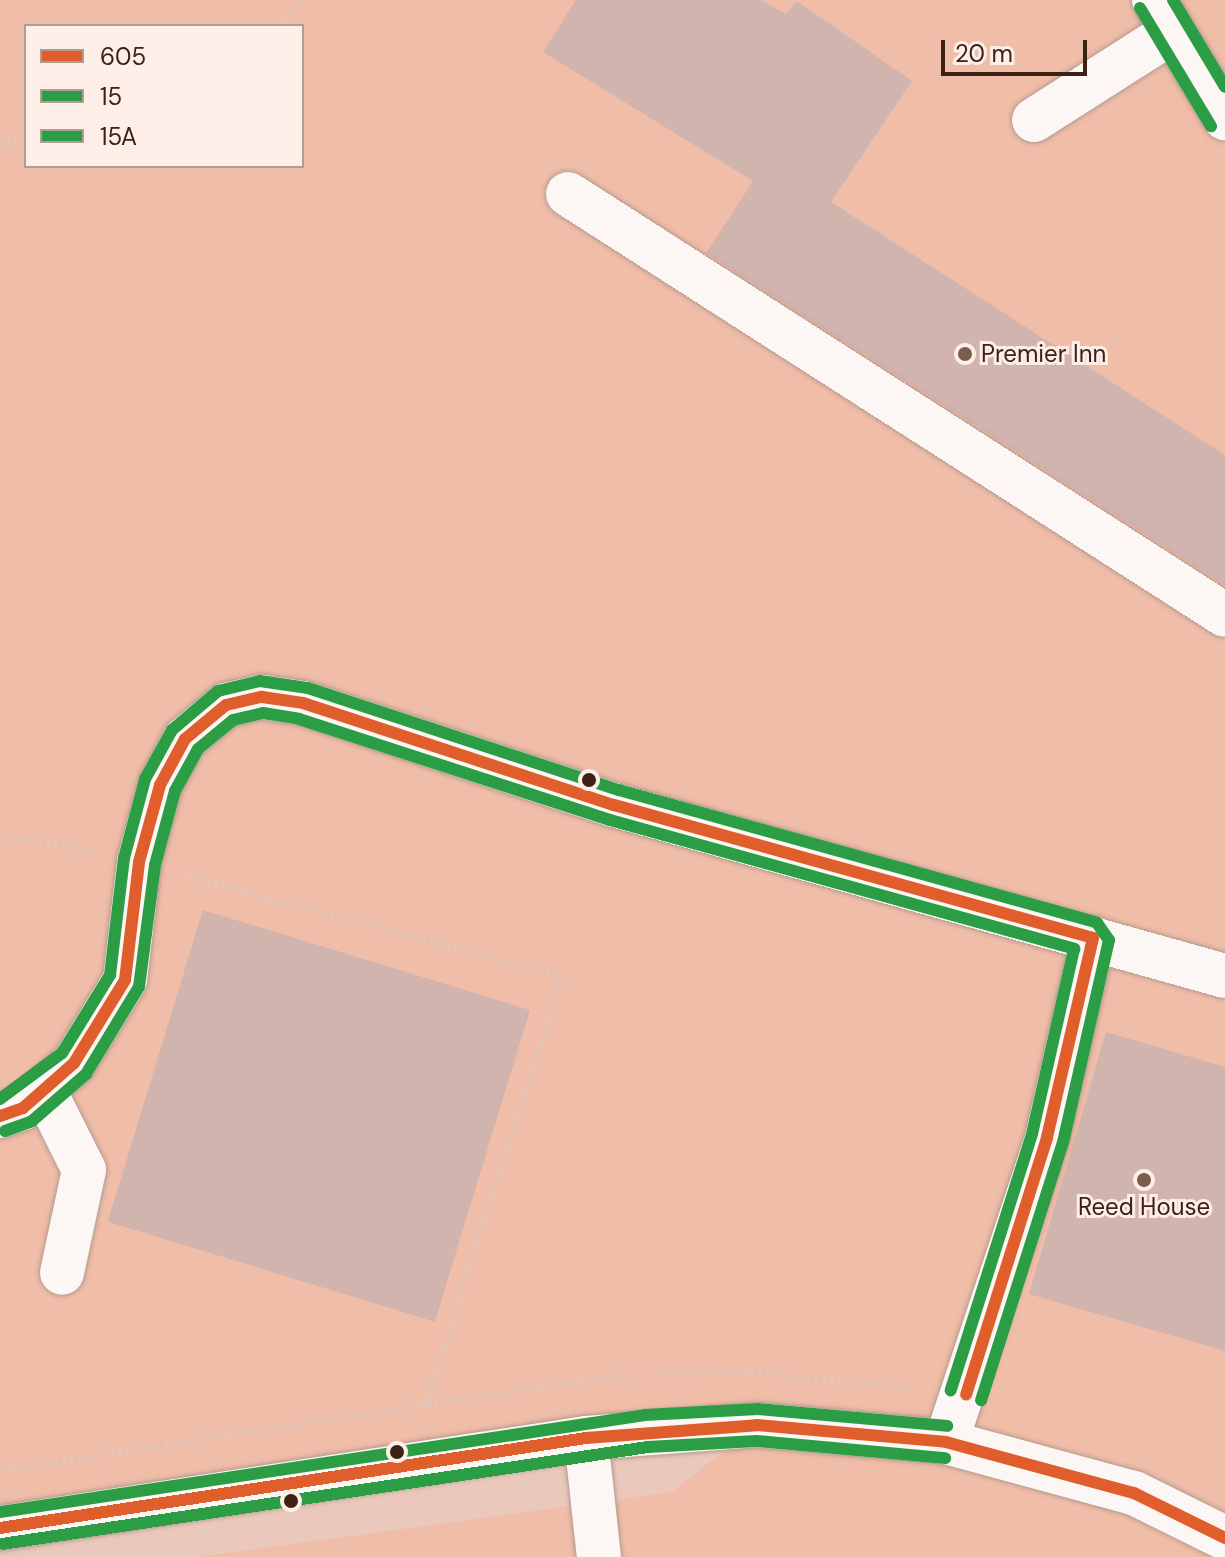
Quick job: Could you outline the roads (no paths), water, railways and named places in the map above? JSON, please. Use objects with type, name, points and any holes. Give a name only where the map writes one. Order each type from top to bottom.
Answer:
[{"type":"street","points":[[1034,120],[1162,17],[1225,118]]},
{"type":"street","points":[[568,194],[1225,615]]},
{"type":"street","points":[[0,1116],[44,1090],[99,1030],[125,980],[139,862],[160,785],[185,739],[226,705],[262,697],[303,703],[614,805],[1225,976]]},
{"type":"street","points":[[946,1442],[966,1395],[1000,1185],[1093,938]]},
{"type":"street","points":[[44,1090],[84,1170],[62,1273]]},
{"type":"street","points":[[0,1528],[586,1438],[757,1425],[946,1442],[1134,1493],[1225,1538]]},
{"type":"street","points":[[586,1438],[599,1557]]},
{"type":"place","name":"Premier Inn","points":[[965,354]]},
{"type":"place","name":"Reed House","points":[[1144,1180]]}]
